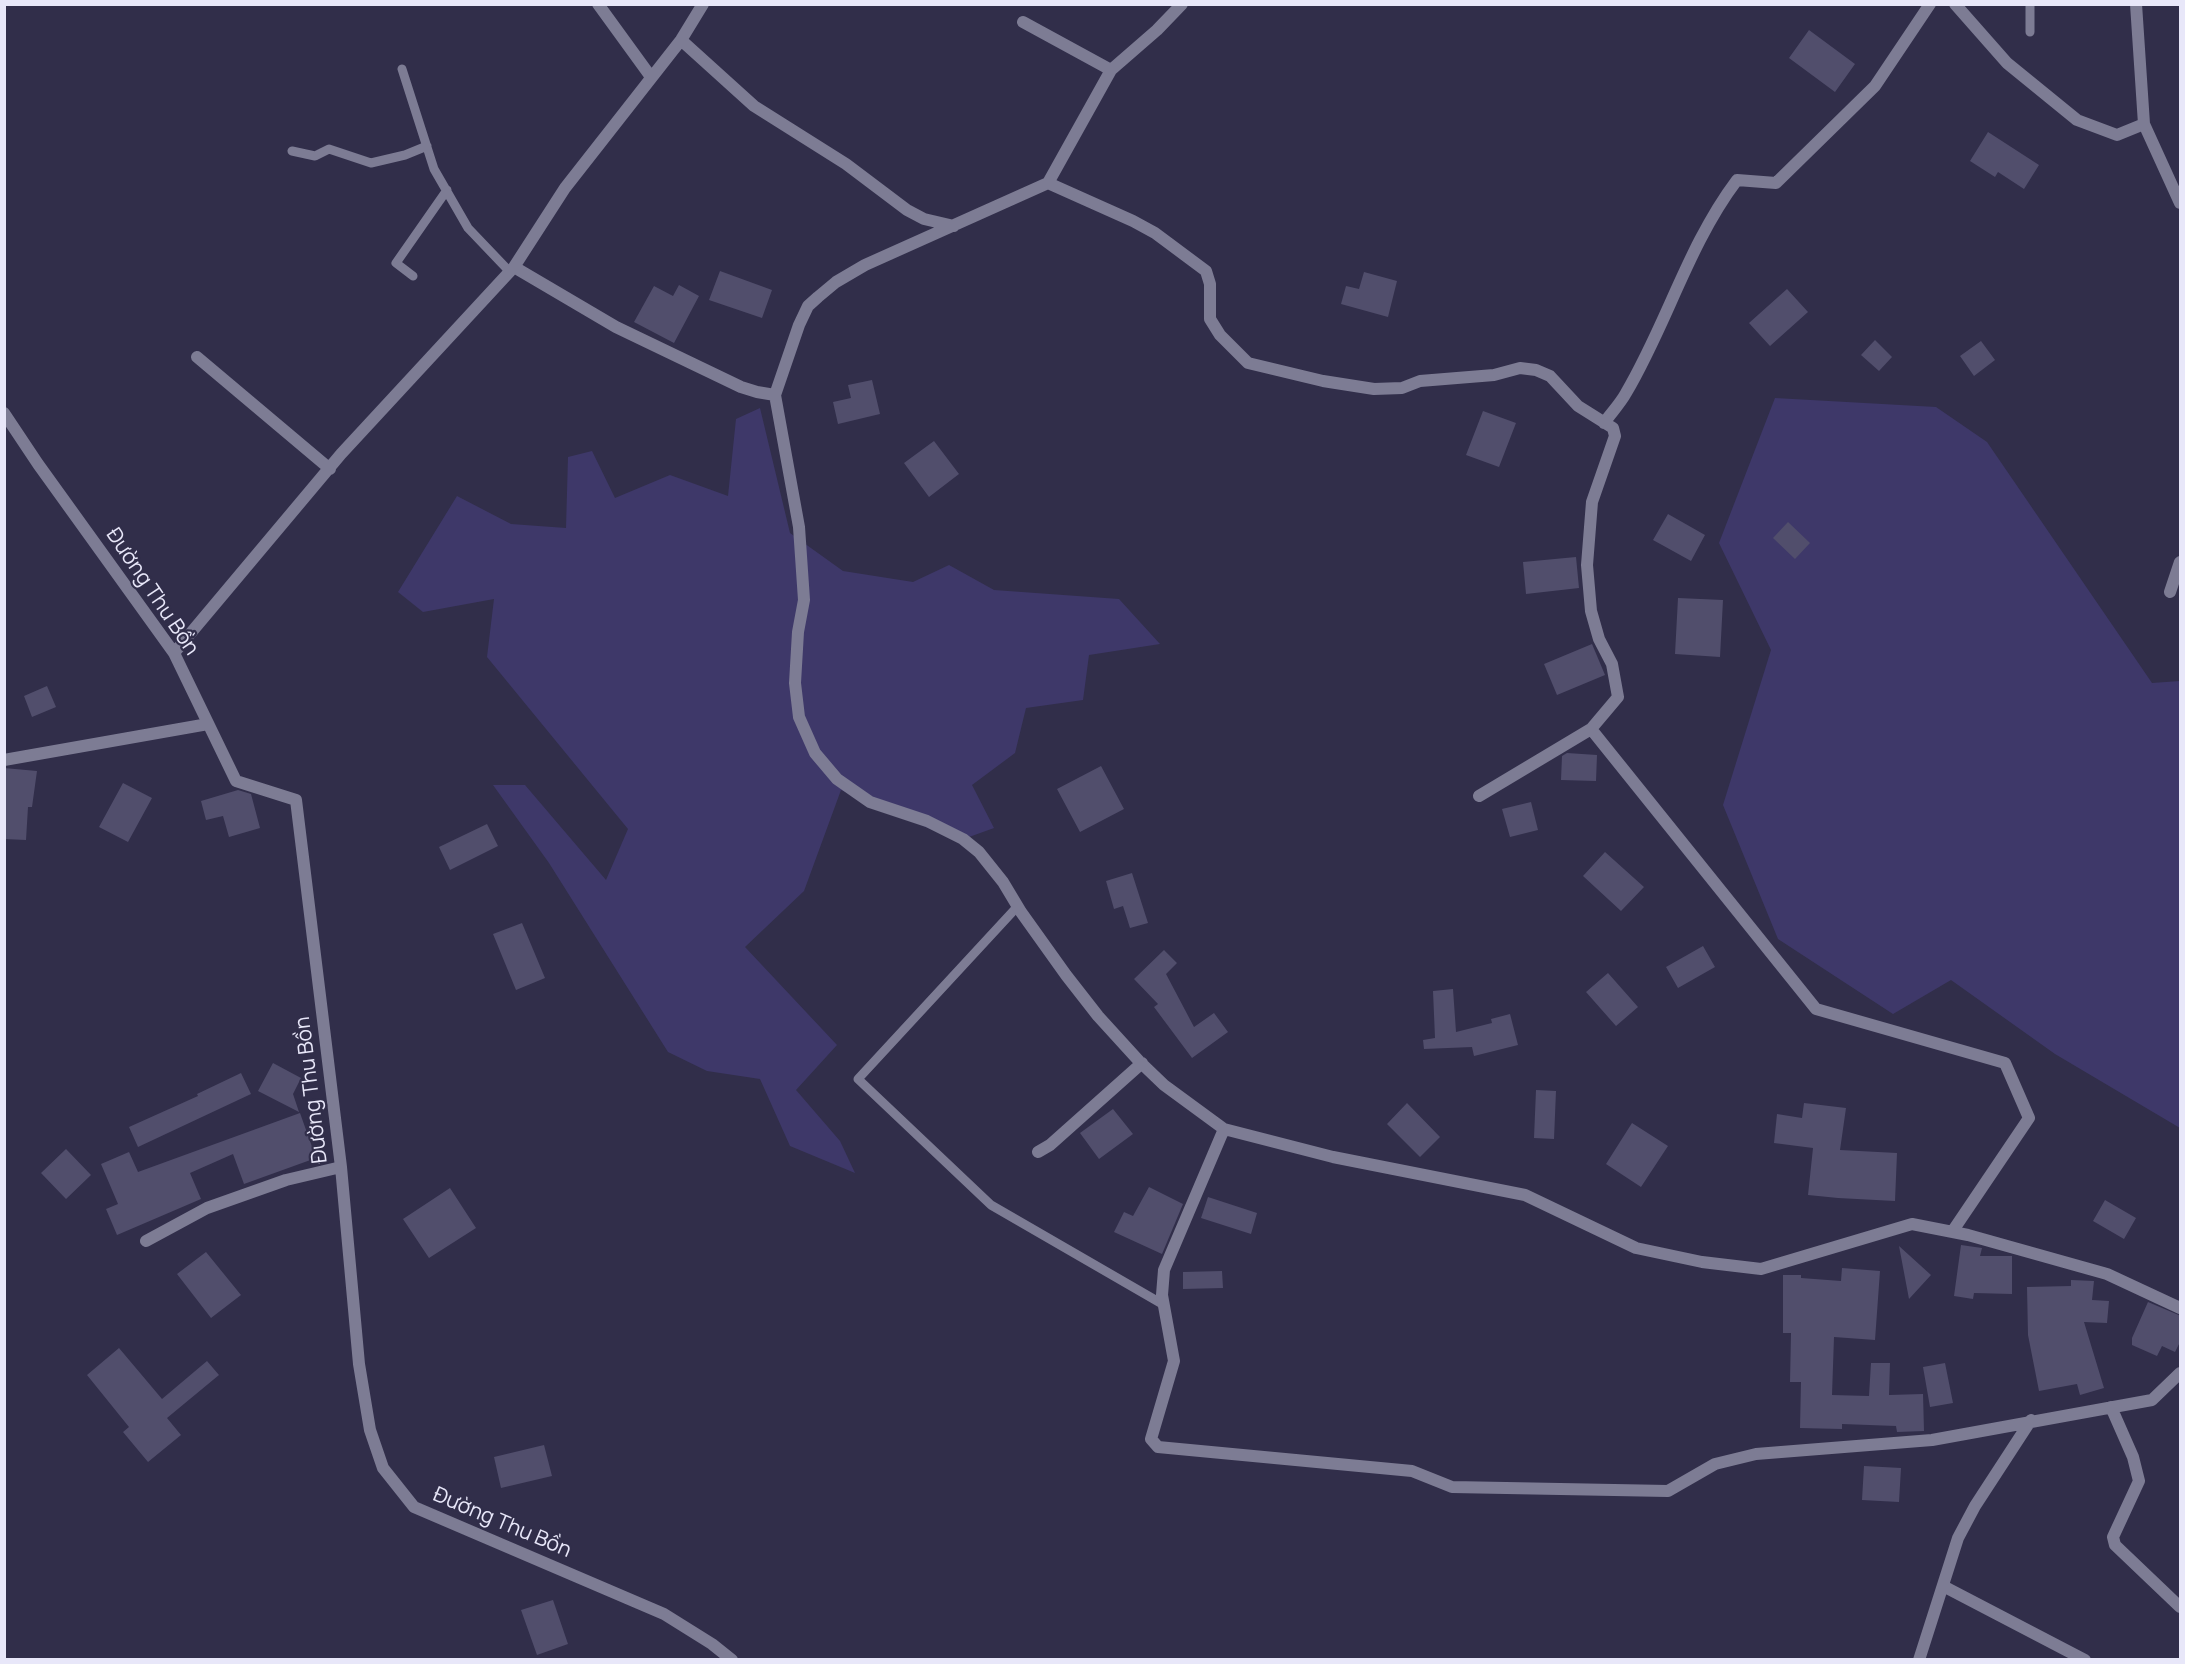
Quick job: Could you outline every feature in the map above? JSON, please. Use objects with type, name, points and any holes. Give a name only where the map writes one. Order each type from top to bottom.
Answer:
[{"type":"street","points":[[598,4],[651,77]]},
{"type":"street","points":[[174,653],[330,469],[512,269],[565,188],[681,40],[703,4]]},
{"type":"street","points":[[1182,4],[1157,30],[1111,70],[1048,183],[865,265],[836,282],[808,306],[775,395],[799,527],[804,600],[798,633],[795,684],[800,717],[815,753],[837,779],[870,802],[927,821],[963,839],[980,852],[1003,882],[1017,907],[1098,1016],[1164,1085],[1224,1129],[1334,1157],[1525,1195],[1636,1248],[1702,1262],[1761,1269],[1912,1224],[1952,1232],[2107,1274],[2181,1308]]},
{"type":"street","points":[[1604,423],[1625,395],[1698,241],[1718,205],[1737,180],[1776,183],[1875,86],[1930,4]]},
{"type":"street","points":[[1955,4],[2007,63],[2077,120],[2117,135],[2144,124]]},
{"type":"street","points":[[2136,4],[2144,124],[2181,204]]},
{"type":"street","points":[[1023,22],[1111,70]]},
{"type":"street","points":[[681,40],[754,106],[846,164],[907,210],[924,219],[954,226]]},
{"type":"street","points":[[1048,183],[1148,228],[1206,272],[1210,284],[1210,319],[1226,342],[1248,363],[1323,381],[1374,389],[1402,388],[1420,381],[1494,375],[1520,368],[1536,370],[1550,376],[1578,406],[1613,429],[1615,436],[1592,502],[1587,566],[1591,611],[1599,639],[1611,664],[1618,697],[1591,729],[1479,796]]},
{"type":"street","points":[[512,269],[616,327],[741,387],[775,395]]},
{"type":"street","points":[[197,357],[330,469]]},
{"type":"street","name":"Đường Thu Bồn","points":[[4,413],[174,653],[236,781],[296,800],[341,1167],[359,1364],[370,1430],[383,1468],[414,1507],[664,1614],[732,1659]]},
{"type":"street","points":[[2170,592],[2181,562]]},
{"type":"street","points":[[4,760],[208,724]]},
{"type":"street","points":[[1591,729],[1816,1009],[2005,1063],[2030,1118],[1952,1232]]},
{"type":"street","points":[[1038,1152],[1050,1145],[1142,1063]]},
{"type":"street","points":[[1224,1129],[1164,1270],[1162,1295],[1174,1361],[1151,1439],[1158,1447],[1412,1471],[1452,1487],[1668,1491],[1715,1464],[1756,1454],[1932,1440],[2031,1420],[2152,1400],[2181,1373]]},
{"type":"street","points":[[146,1241],[207,1208],[286,1180],[341,1167]]},
{"type":"street","points":[[2111,1407],[2133,1457],[2139,1481],[2113,1537],[2115,1545],[2181,1607]]},
{"type":"street","points":[[1919,1659],[1958,1538],[1975,1506],[2031,1420]]},
{"type":"street","points":[[1943,1587],[2085,1659]]},
{"type":"lane","points":[[2030,4],[2030,32]]},
{"type":"lane","points":[[402,69],[434,169],[468,228],[512,269]]},
{"type":"lane","points":[[292,151],[315,156],[329,149],[371,163],[405,155],[427,146]]},
{"type":"lane","points":[[413,276],[396,263],[447,190]]},
{"type":"lane","points":[[1017,907],[858,1079],[991,1205],[1164,1305]]},
{"type":"shaded area","points":[[1775,398],[1936,407],[1987,442],[2152,683],[2180,681],[2180,1128],[2055,1054],[1951,980],[1893,1014],[1778,939],[1723,805],[1771,650],[1719,543]]},
{"type":"shaded area","points":[[760,408],[790,533],[843,571],[913,582],[949,565],[994,590],[1119,599],[1160,644],[1089,655],[1083,700],[1026,708],[1015,753],[972,785],[994,828],[958,841],[841,790],[804,891],[745,947],[837,1045],[796,1090],[840,1141],[855,1173],[790,1146],[760,1079],[707,1071],[668,1052],[549,863],[493,785],[525,785],[606,880],[628,829],[487,657],[494,599],[423,612],[398,592],[457,496],[511,524],[566,528],[568,457],[592,451],[615,498],[670,475],[728,496],[736,419]]},
{"type":"building","points":[[1809,30],[1855,64],[1835,92],[1789,58]]},
{"type":"building","points":[[1988,132],[2039,165],[2024,189],[1998,172],[1995,177],[1970,161]]},
{"type":"building","points":[[720,271],[772,290],[762,318],[709,300]]},
{"type":"building","points":[[1364,272],[1397,281],[1388,317],[1341,304],[1346,286],[1359,289]]},
{"type":"building","points":[[679,285],[699,296],[674,343],[634,322],[654,286],[673,296]]},
{"type":"building","points":[[1787,289],[1808,312],[1770,346],[1749,323]]},
{"type":"building","points":[[1875,340],[1892,357],[1879,371],[1861,355]]},
{"type":"building","points":[[1981,341],[1995,360],[1974,376],[1960,356]]},
{"type":"building","points":[[872,380],[880,414],[838,424],[833,402],[851,398],[848,385]]},
{"type":"building","points":[[1483,411],[1516,423],[1499,467],[1466,455]]},
{"type":"building","points":[[934,441],[959,474],[929,497],[904,463]]},
{"type":"building","points":[[1668,514],[1705,535],[1691,561],[1653,540]]},
{"type":"building","points":[[1788,522],[1810,543],[1795,559],[1773,538]]},
{"type":"building","points":[[1576,557],[1579,588],[1526,594],[1523,562]]},
{"type":"building","points":[[1678,598],[1723,600],[1720,657],[1675,654]]},
{"type":"building","points":[[1592,644],[1605,675],[1557,695],[1544,664]]},
{"type":"building","points":[[47,686],[56,707],[32,717],[24,696]]},
{"type":"building","points":[[1567,753],[1597,755],[1596,781],[1561,780],[1562,756]]},
{"type":"building","points":[[1101,766],[1124,809],[1080,832],[1057,789]]},
{"type":"building","points":[[4,768],[37,771],[32,807],[28,807],[26,840],[4,839]]},
{"type":"building","points":[[123,783],[152,798],[128,842],[99,827]]},
{"type":"building","points":[[238,790],[251,794],[260,828],[229,837],[223,816],[206,820],[201,801]]},
{"type":"building","points":[[1531,802],[1538,830],[1510,837],[1502,809]]},
{"type":"building","points":[[487,824],[498,846],[450,870],[439,847]]},
{"type":"building","points":[[1605,852],[1644,887],[1621,911],[1583,876]]},
{"type":"building","points":[[1132,873],[1148,923],[1130,928],[1123,906],[1114,909],[1106,881]]},
{"type":"building","points":[[522,923],[545,978],[516,990],[493,934]]},
{"type":"building","points":[[1703,946],[1715,967],[1678,988],[1666,967]]},
{"type":"building","points":[[1164,950],[1177,963],[1166,974],[1194,1027],[1214,1013],[1228,1032],[1192,1058],[1154,1007],[1158,1004],[1134,979]]},
{"type":"building","points":[[1608,973],[1638,1007],[1616,1026],[1586,992]]},
{"type":"building","points":[[1453,989],[1456,1032],[1492,1023],[1491,1019],[1510,1014],[1518,1045],[1474,1056],[1472,1047],[1424,1049],[1423,1040],[1435,1038],[1433,991]]},
{"type":"building","points":[[273,1063],[301,1078],[293,1094],[299,1112],[258,1091]]},
{"type":"building","points":[[241,1073],[251,1094],[138,1147],[129,1127],[198,1096],[197,1094]]},
{"type":"building","points":[[1536,1090],[1556,1091],[1554,1139],[1534,1138]]},
{"type":"building","points":[[1407,1103],[1440,1137],[1420,1157],[1387,1124]]},
{"type":"building","points":[[1804,1103],[1846,1108],[1840,1150],[1897,1153],[1895,1201],[1808,1195],[1813,1148],[1774,1143],[1777,1114],[1802,1118]]},
{"type":"building","points":[[1113,1109],[1133,1134],[1099,1159],[1080,1133]]},
{"type":"building","points":[[300,1113],[316,1158],[244,1184],[233,1154],[190,1173],[201,1199],[117,1235],[106,1209],[118,1204],[101,1164],[129,1152],[138,1172]]},
{"type":"building","points":[[1632,1123],[1668,1146],[1641,1187],[1606,1164]]},
{"type":"building","points":[[66,1149],[91,1175],[66,1199],[41,1173]]},
{"type":"building","points":[[1149,1187],[1183,1204],[1162,1254],[1114,1232],[1124,1212],[1133,1216]]},
{"type":"building","points":[[450,1188],[476,1228],[429,1258],[403,1219]]},
{"type":"building","points":[[1208,1197],[1257,1213],[1251,1234],[1201,1218]]},
{"type":"building","points":[[2105,1200],[2136,1218],[2124,1239],[2093,1221]]},
{"type":"building","points":[[1961,1245],[1982,1248],[1980,1256],[2012,1256],[2012,1294],[1974,1293],[1973,1299],[1954,1296]]},
{"type":"building","points":[[1899,1246],[1931,1275],[1909,1299]]},
{"type":"building","points":[[206,1252],[241,1295],[211,1318],[177,1274]]},
{"type":"building","points":[[1842,1268],[1880,1271],[1875,1340],[1834,1337],[1832,1395],[1869,1396],[1871,1363],[1890,1363],[1889,1395],[1923,1394],[1924,1431],[1897,1432],[1896,1426],[1842,1424],[1842,1429],[1800,1428],[1801,1382],[1790,1382],[1791,1333],[1783,1333],[1783,1275],[1801,1275],[1801,1278],[1841,1281]]},
{"type":"building","points":[[1222,1271],[1223,1288],[1183,1289],[1183,1272]]},
{"type":"building","points":[[2071,1280],[2094,1281],[2092,1300],[2109,1301],[2107,1323],[2084,1322],[2104,1388],[2080,1395],[2077,1384],[2039,1391],[2028,1335],[2027,1287],[2071,1286]]},
{"type":"building","points":[[2148,1302],[2181,1316],[2181,1340],[2175,1352],[2162,1346],[2157,1356],[2132,1345],[2132,1338]]},
{"type":"building","points":[[119,1348],[162,1399],[207,1361],[219,1375],[167,1418],[181,1435],[148,1462],[123,1432],[129,1427],[87,1375]]},
{"type":"building","points":[[1945,1363],[1953,1403],[1930,1407],[1923,1367]]},
{"type":"building","points":[[544,1445],[552,1476],[501,1488],[494,1457]]},
{"type":"building","points":[[1864,1466],[1901,1468],[1899,1502],[1862,1500]]},
{"type":"building","points":[[553,1600],[568,1644],[537,1655],[521,1610]]}]
